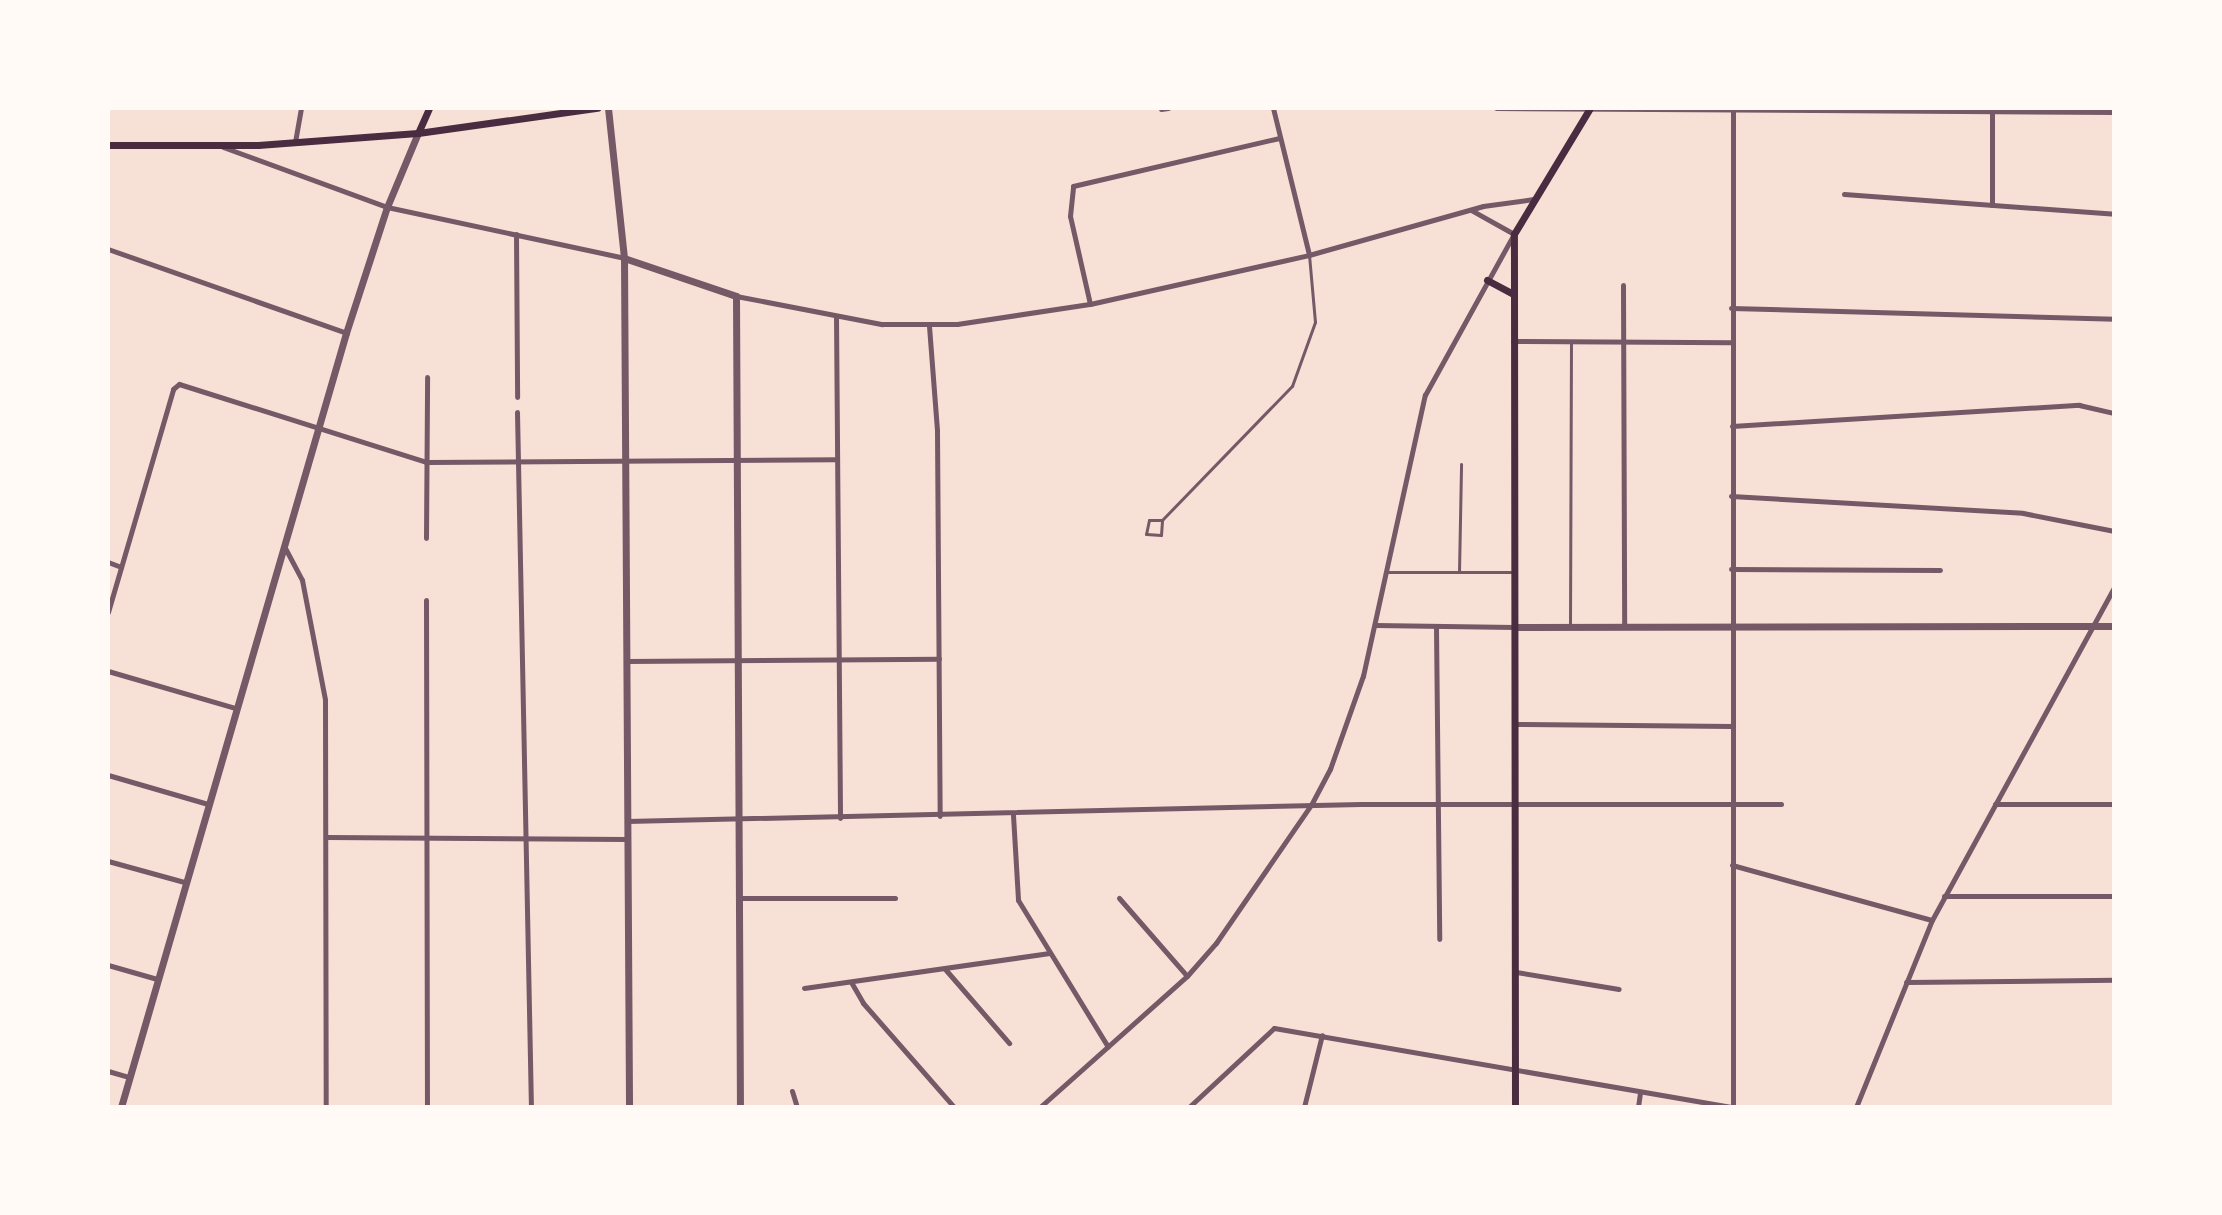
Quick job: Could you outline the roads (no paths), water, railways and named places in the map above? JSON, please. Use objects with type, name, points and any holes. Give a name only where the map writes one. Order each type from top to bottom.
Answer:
[{"type":"main road","points":[[418,133],[429,108]]},
{"type":"main road","points":[[108,145],[218,145],[418,133],[597,108]]},
{"type":"main road","points":[[1515,1107],[1514,234],[1589,110]]},
{"type":"main road","points":[[1487,280],[1503,284],[1513,294]]},
{"type":"street","points":[[295,142],[301,108]]},
{"type":"street","points":[[608,108],[624,258],[629,1107]]},
{"type":"street","points":[[1273,108],[1309,255]]},
{"type":"street","points":[[1496,108],[2114,112]]},
{"type":"street","points":[[1189,1107],[1274,1028],[1732,1107],[1732,110]]},
{"type":"street","points":[[1992,110],[1992,205]]},
{"type":"street","points":[[121,1107],[346,333],[387,207],[418,133]]},
{"type":"street","points":[[1090,304],[1070,191],[1078,183],[1279,138]]},
{"type":"street","points":[[218,145],[387,207],[624,258],[736,296],[836,316],[929,326],[1090,304],[1309,255],[1471,210],[1535,199]]},
{"type":"street","points":[[1844,194],[2114,214]]},
{"type":"street","points":[[1040,1107],[1187,976],[1216,943],[1311,805],[1347,730],[1375,625],[1425,395],[1514,234],[1471,210]]},
{"type":"street","points":[[516,233],[517,397]]},
{"type":"street","points":[[108,249],[346,333]]},
{"type":"street","points":[[1623,285],[1624,626]]},
{"type":"street","points":[[736,296],[740,1107]]},
{"type":"street","points":[[1731,308],[2114,319]]},
{"type":"street","points":[[836,316],[840,818]]},
{"type":"street","points":[[929,326],[937,431],[940,816]]},
{"type":"street","points":[[1513,341],[1731,342]]},
{"type":"street","points":[[426,538],[427,377]]},
{"type":"street","points":[[108,612],[173,389],[179,384],[426,462],[837,459]]},
{"type":"street","points":[[1732,426],[2079,405],[2114,413]]},
{"type":"street","points":[[517,412],[531,1107]]},
{"type":"street","points":[[1731,496],[2023,513],[2114,531]]},
{"type":"street","points":[[284,546],[302,580],[324,689],[326,1107]]},
{"type":"street","points":[[108,562],[121,567]]},
{"type":"street","points":[[1731,569],[1940,570]]},
{"type":"street","points":[[1856,1107],[1932,920],[2114,587]]},
{"type":"street","points":[[426,600],[427,1107]]},
{"type":"street","points":[[1375,625],[2114,626]]},
{"type":"street","points":[[1436,627],[1439,939]]},
{"type":"street","points":[[627,661],[939,659]]},
{"type":"street","points":[[108,671],[235,708]]},
{"type":"street","points":[[1515,724],[1732,726]]},
{"type":"street","points":[[108,775],[208,804]]},
{"type":"street","points":[[627,821],[1013,815],[1311,805],[1781,804]]},
{"type":"street","points":[[1995,804],[2114,804]]},
{"type":"street","points":[[1013,815],[1016,894],[1108,1047]]},
{"type":"street","points":[[326,837],[627,839]]},
{"type":"street","points":[[108,861],[184,882]]},
{"type":"street","points":[[1732,865],[1932,920]]},
{"type":"street","points":[[1944,896],[2114,896]]},
{"type":"street","points":[[738,898],[895,898]]},
{"type":"street","points":[[1119,898],[1187,976]]},
{"type":"street","points":[[804,988],[1050,953]]},
{"type":"street","points":[[108,965],[157,979]]},
{"type":"street","points":[[945,969],[1009,1043]]},
{"type":"street","points":[[1516,972],[1619,989]]},
{"type":"street","points":[[1906,982],[2114,980]]},
{"type":"street","points":[[851,982],[863,1003],[954,1107]]},
{"type":"street","points":[[1304,1107],[1322,1035]]},
{"type":"street","points":[[108,1071],[129,1077]]},
{"type":"street","points":[[792,1091],[797,1107]]},
{"type":"street","points":[[1638,1107],[1640,1092]]},
{"type":"lane","points":[[1162,520],[1161,535],[1146,534],[1146,522],[1162,520],[1292,386],[1315,322],[1309,255]]},
{"type":"lane","points":[[1570,627],[1571,342]]},
{"type":"lane","points":[[1459,572],[1461,464]]},
{"type":"lane","points":[[1386,572],[1515,572]]}]
